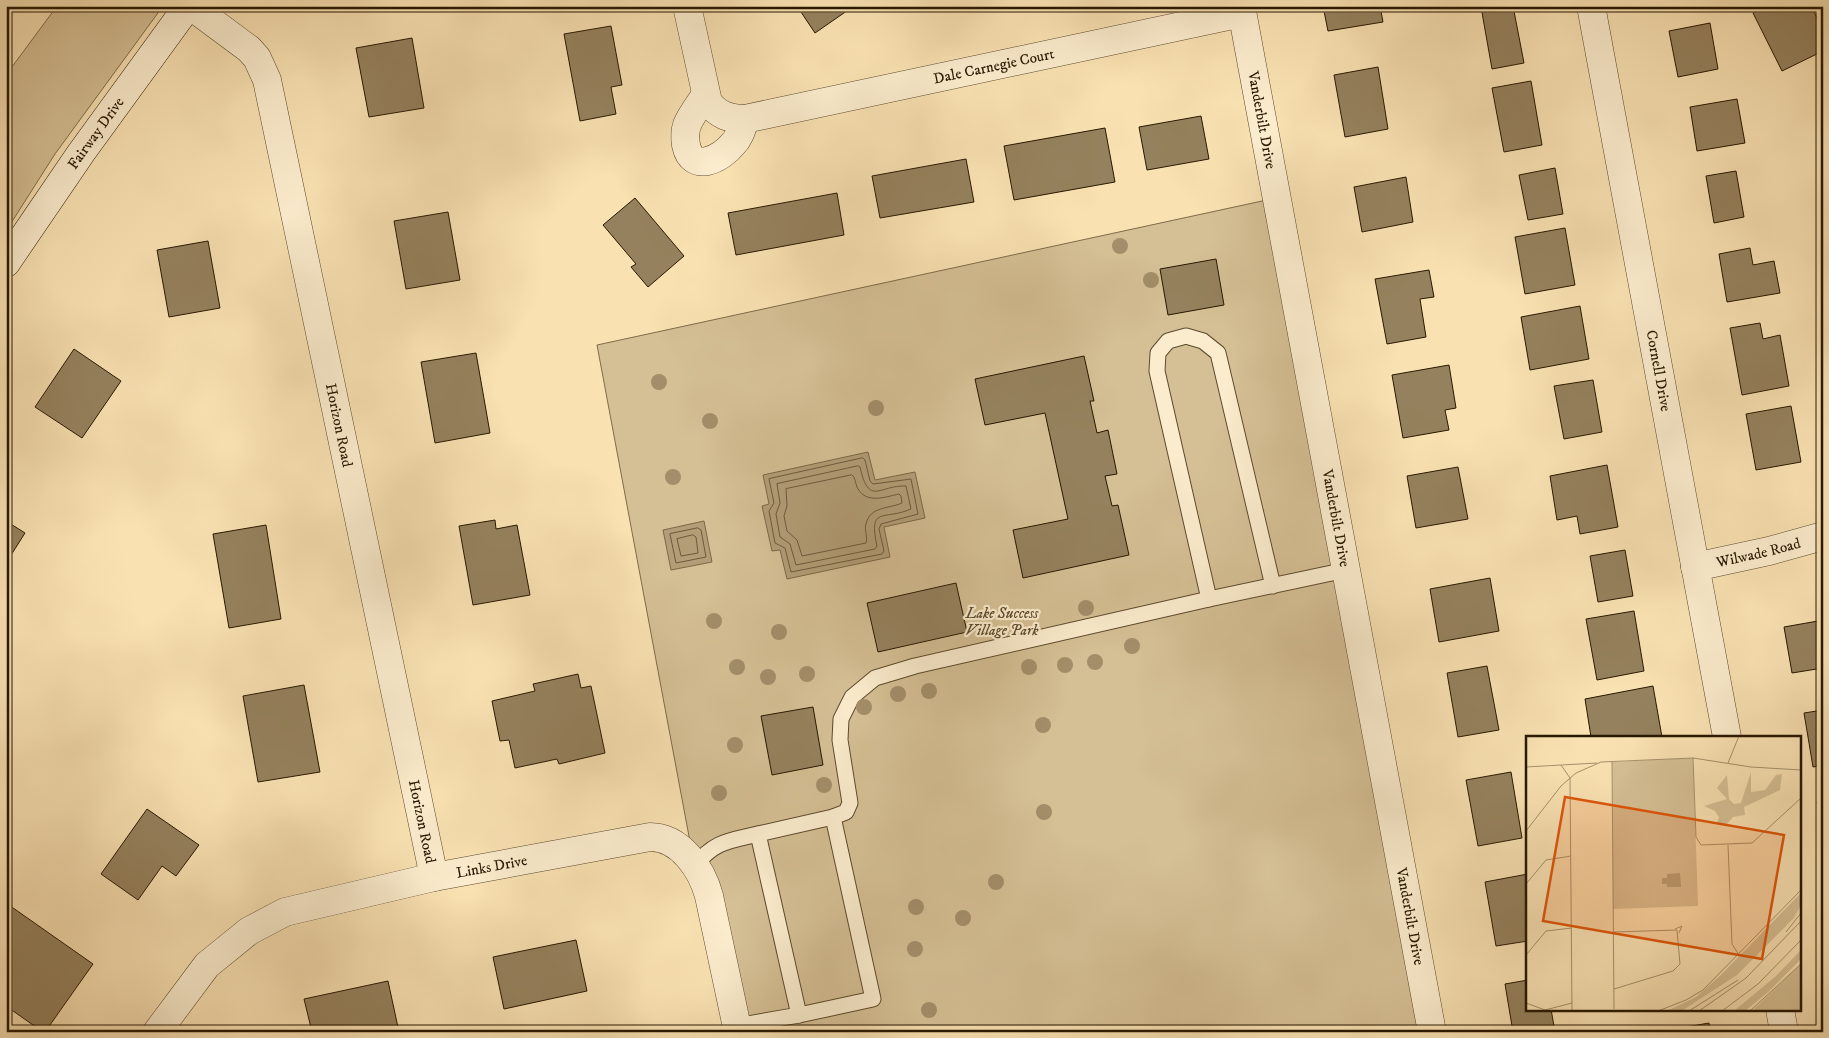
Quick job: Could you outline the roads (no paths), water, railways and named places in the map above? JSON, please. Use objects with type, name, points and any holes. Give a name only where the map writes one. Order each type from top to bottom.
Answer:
[{"type":"street","name":"Fairway Drive","points":[[6,263],[81,153],[189,6]]},
{"type":"street","name":"Horizon Road","points":[[189,6],[249,49],[257,58],[267,80],[434,877]]},
{"type":"street","name":"Dale Carnegie Court","points":[[687,6],[706,96],[712,107],[719,113],[728,118],[745,119],[1242,10]]},
{"type":"street","name":"Cornell Drive","points":[[1591,6],[1727,736]]},
{"type":"street","name":"Vanderbilt Drive","points":[[1242,10],[1432,1032]]},
{"type":"street","points":[[706,96],[686,127],[687,149],[694,159],[699,162],[716,158],[726,152],[734,144],[741,132],[745,119]]},
{"type":"street","name":"Wilwade Road","points":[[1695,567],[1769,551],[1823,536]]},
{"type":"street","name":"Links Drive","points":[[157,1032],[207,965],[249,931],[284,912],[434,877],[650,837],[667,840],[676,846],[695,866],[704,881],[709,896],[737,1029]]},
{"type":"street","points":[[1780,1010],[1784,1032]]},
{"type":"lane","points":[[1209,599],[1157,371],[1158,353],[1168,341],[1186,336],[1203,341],[1218,353],[1273,586]]},
{"type":"lane","points":[[695,866],[704,854],[720,843],[833,817],[846,812],[850,803],[840,740],[841,720],[852,697],[875,678],[915,666],[1346,570]]},
{"type":"lane","points":[[737,1029],[873,999],[833,817]]},
{"type":"lane","points":[[758,834],[798,1015]]},
{"type":"water","points":[[868,452],[875,480],[915,472],[925,518],[884,527],[890,557],[787,579],[780,550],[772,551],[762,506],[769,504],[763,475]]},
{"type":"water","points":[[704,521],[712,562],[671,570],[663,530]]},
{"type":"park label","name":"Lake Success Village Park","points":[[1002,622]]}]
